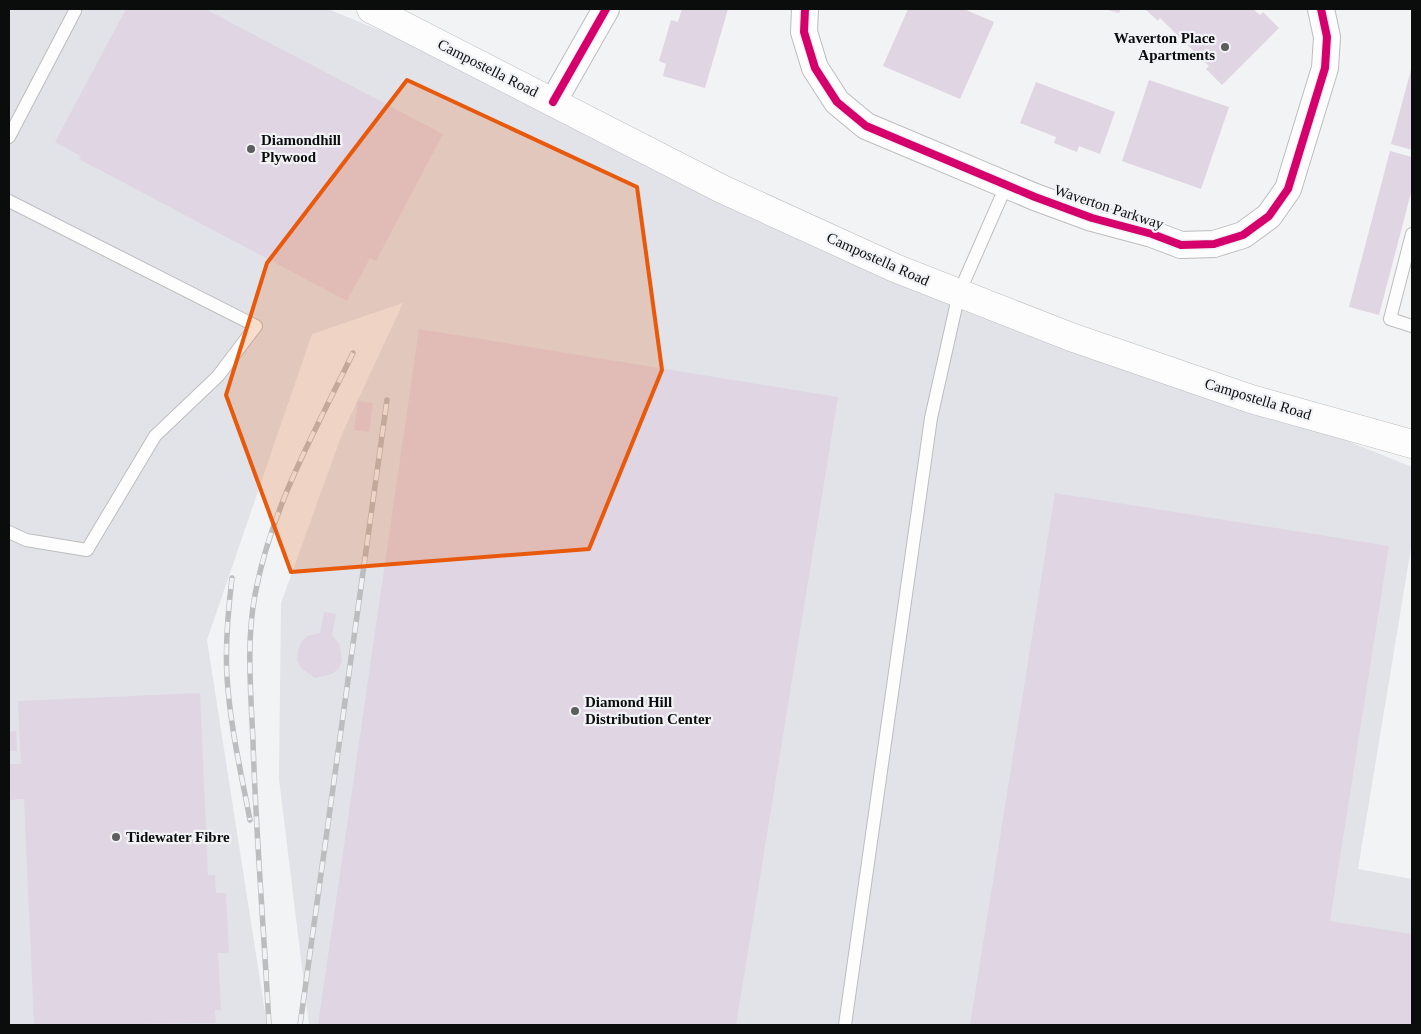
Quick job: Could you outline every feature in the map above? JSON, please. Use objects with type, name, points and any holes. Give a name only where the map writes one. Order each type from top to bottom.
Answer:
[{"type":"main road","name":"Campostella Road","points":[[371,9],[722,189],[894,268],[1071,337],[1251,399],[1412,444]]},
{"type":"street","points":[[553,102],[606,9]]},
{"type":"street","name":"Waverton Parkway","points":[[805,9],[804,32],[816,68],[837,102],[866,126],[1006,186],[1092,218],[1152,234],[1181,245],[1214,244],[1244,235],[1269,216],[1288,189],[1325,68],[1327,37],[1321,9]]},
{"type":"lane","points":[[9,137],[75,11]]},
{"type":"lane","points":[[845,1025],[931,418],[959,293],[1006,186]]},
{"type":"lane","points":[[9,201],[256,326],[218,376],[155,436],[87,550],[26,540],[9,532]]},
{"type":"lane","points":[[1412,234],[1390,319],[1412,326]]},
{"type":"highlighted area","points":[[407,80],[637,187],[662,370],[589,549],[291,572],[226,395],[267,263]]},
{"type":"shaded area","points":[[9,9],[328,9],[553,102],[741,197],[1412,467],[1412,542],[1358,869],[1412,879],[1412,1025],[309,1025],[279,779],[281,603],[342,434],[403,303],[312,334],[207,640],[267,1025],[9,1025]]},
{"type":"building","name":"Diamondhill Plywood","points":[[126,9],[205,9],[443,134],[376,261],[370,258],[347,301],[79,159],[81,156],[55,142]]},
{"type":"building","points":[[682,9],[728,9],[705,88],[663,76],[666,64],[659,61],[671,20],[678,22]]},
{"type":"building","points":[[908,9],[964,9],[994,22],[960,99],[883,66]]},
{"type":"building","points":[[1105,9],[1121,9],[1119,13]]},
{"type":"building","name":"Waverton Place Apartments","points":[[1145,9],[1253,9],[1260,15],[1263,12],[1279,28],[1222,85],[1206,69],[1209,66],[1160,18],[1158,21]]},
{"type":"building","points":[[1412,66],[1412,150],[1391,144]]},
{"type":"building","points":[[1149,80],[1229,107],[1201,189],[1122,161]]},
{"type":"building","points":[[1036,82],[1115,112],[1100,154],[1079,146],[1077,152],[1054,143],[1056,137],[1020,123]]},
{"type":"building","points":[[1390,151],[1412,157],[1412,189],[1379,315],[1349,307]]},
{"type":"building","name":"Diamond Hill Distribution Center","points":[[419,329],[838,397],[736,1025],[318,1025]]},
{"type":"building","points":[[358,401],[373,403],[369,432],[354,430]]},
{"type":"building","points":[[1055,493],[1389,546],[1330,921],[1412,934],[1412,1025],[970,1025]]},
{"type":"building","points":[[324,612],[336,614],[332,636],[339,643],[342,660],[339,668],[332,674],[315,678],[301,668],[297,660],[298,651],[301,643],[307,636],[320,633]]},
{"type":"building","name":"Tidewater Fibre","points":[[200,693],[208,875],[215,875],[216,893],[226,893],[229,953],[218,953],[221,1010],[215,1010],[216,1023],[34,1025],[24,799],[9,800],[9,764],[21,764],[18,701]]},
{"type":"building","points":[[16,731],[17,751],[9,751],[9,732]]},
{"type":"railway","points":[[269,1025],[250,686],[252,613],[262,563],[283,501],[353,353]]},
{"type":"railway","points":[[300,1025],[387,400]]},
{"type":"railway","points":[[232,578],[226,652],[228,695],[250,820]]},
{"type":"cycle path","points":[[553,102],[606,9]]},
{"type":"cycle path","points":[[805,9],[804,32],[815,68],[837,102],[866,126],[1035,197],[1092,218],[1152,234],[1181,245],[1214,244],[1243,235],[1269,216],[1288,189],[1325,68],[1327,37],[1321,9]]},
{"type":"place","name":"Waverton Place Apartments","points":[[1225,47]]},
{"type":"place","name":"Diamondhill Plywood","points":[[251,149]]},
{"type":"place","name":"Diamond Hill Distribution Center","points":[[575,711]]},
{"type":"place","name":"Tidewater Fibre","points":[[116,837]]}]
